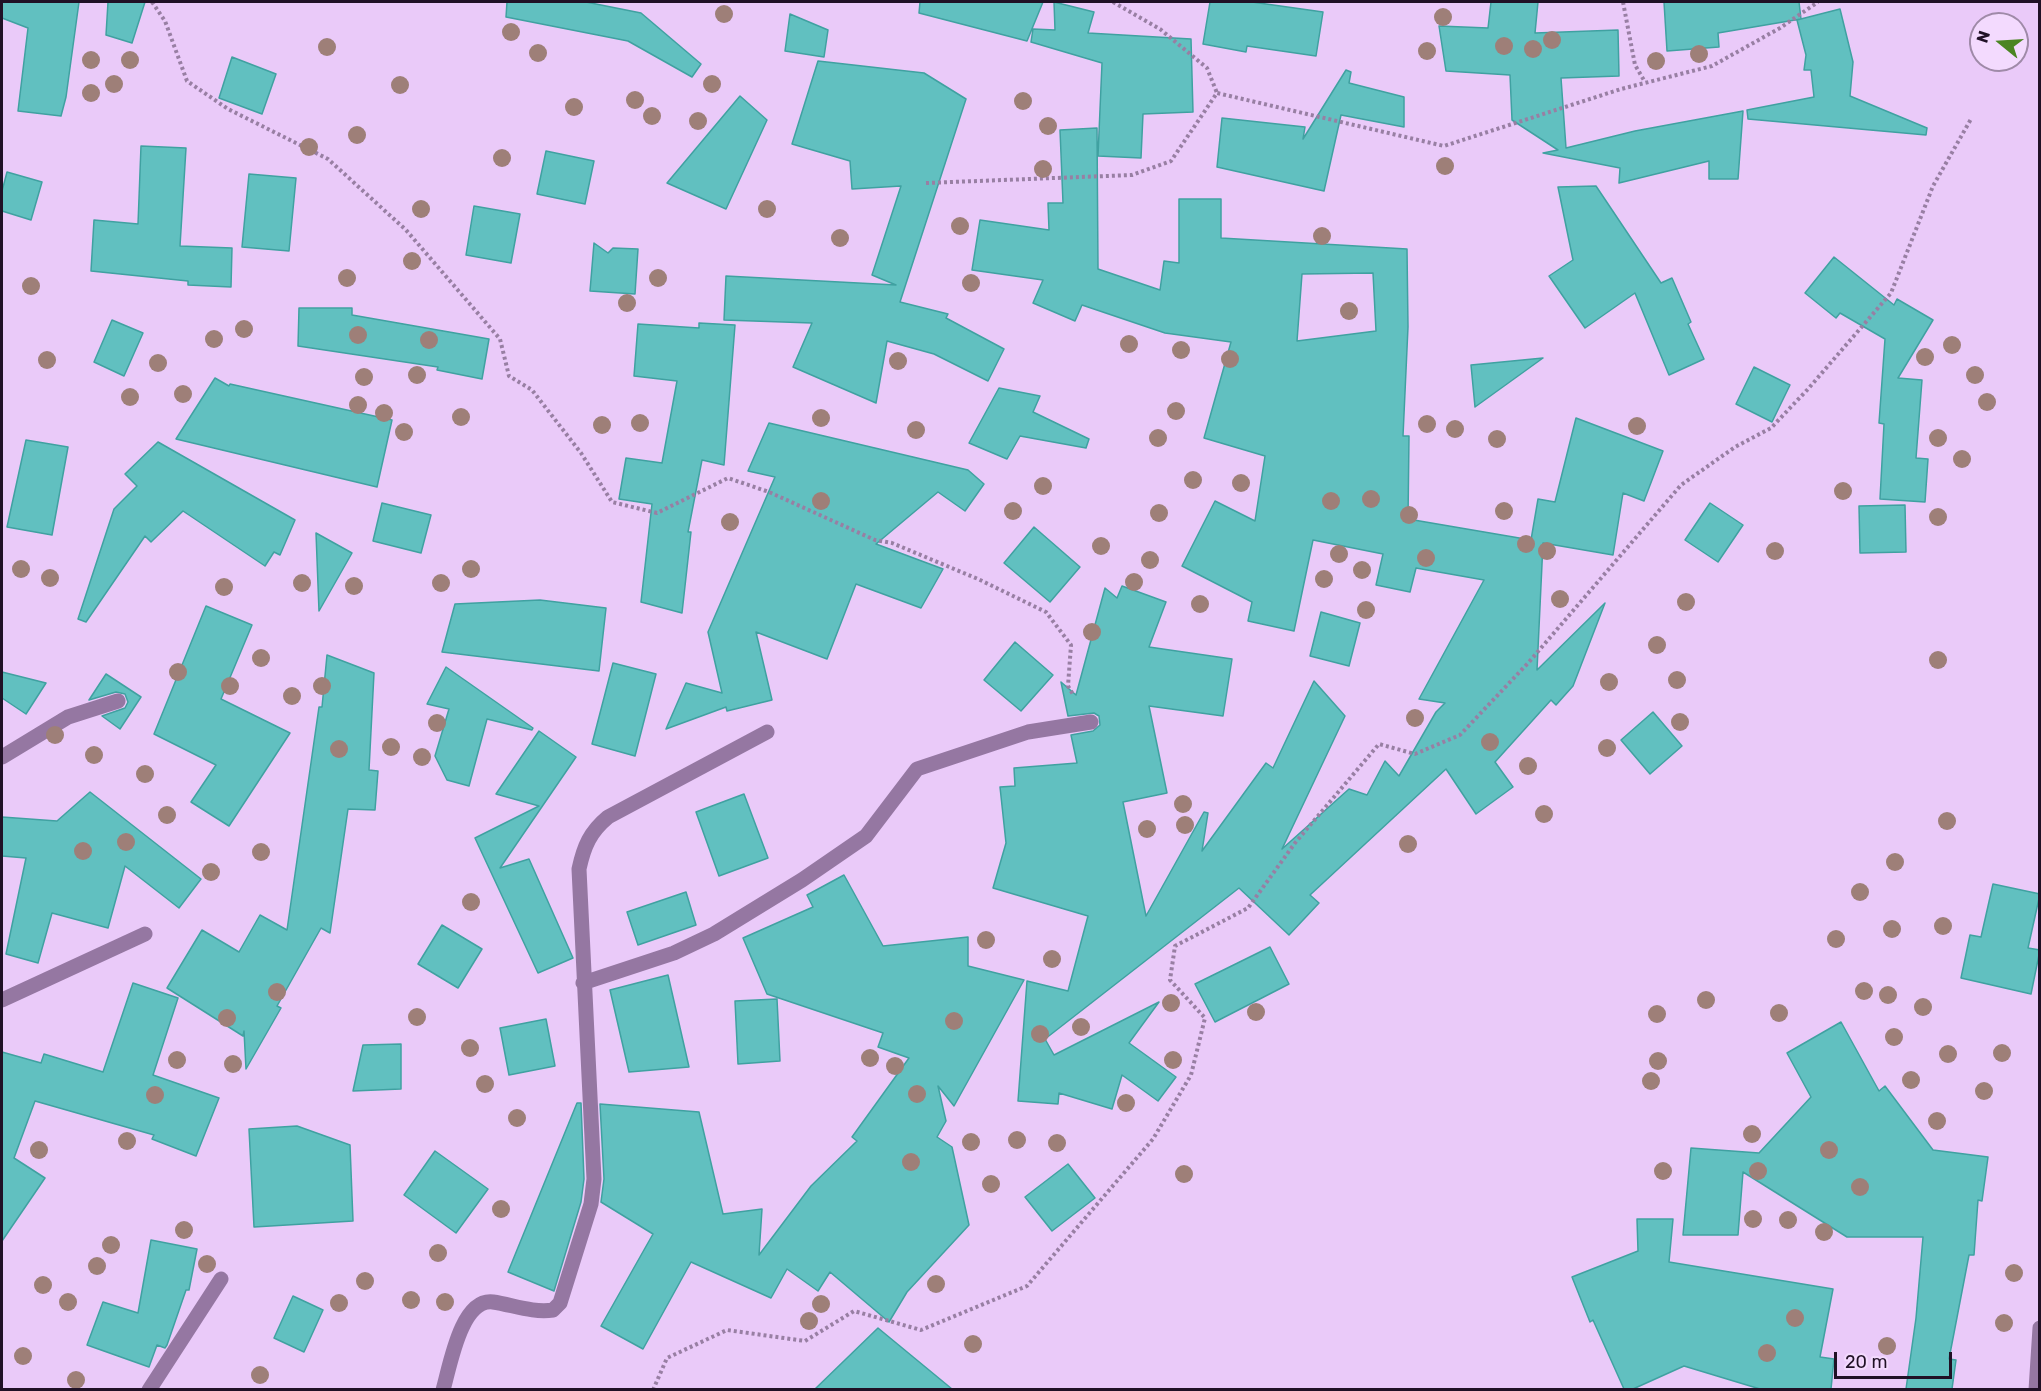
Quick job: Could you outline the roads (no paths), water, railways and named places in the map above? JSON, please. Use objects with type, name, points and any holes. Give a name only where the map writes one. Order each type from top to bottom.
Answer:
[{"type":"street","points":[[2,757],[68,717],[118,701]]},
{"type":"street","points":[[583,983],[674,953],[714,934],[801,880],[866,836],[917,768],[1028,732],[1091,722]]},
{"type":"street","points":[[443,1389],[456,1344],[469,1312],[480,1303],[490,1302],[543,1312],[553,1310],[560,1303],[591,1204],[594,1179],[579,869],[584,846],[593,830],[608,817],[767,732]]},
{"type":"street","points":[[2,1000],[144,934]]},
{"type":"street","points":[[149,1389],[221,1279]]},
{"type":"street","points":[[2036,1389],[2040,1328]]}]
